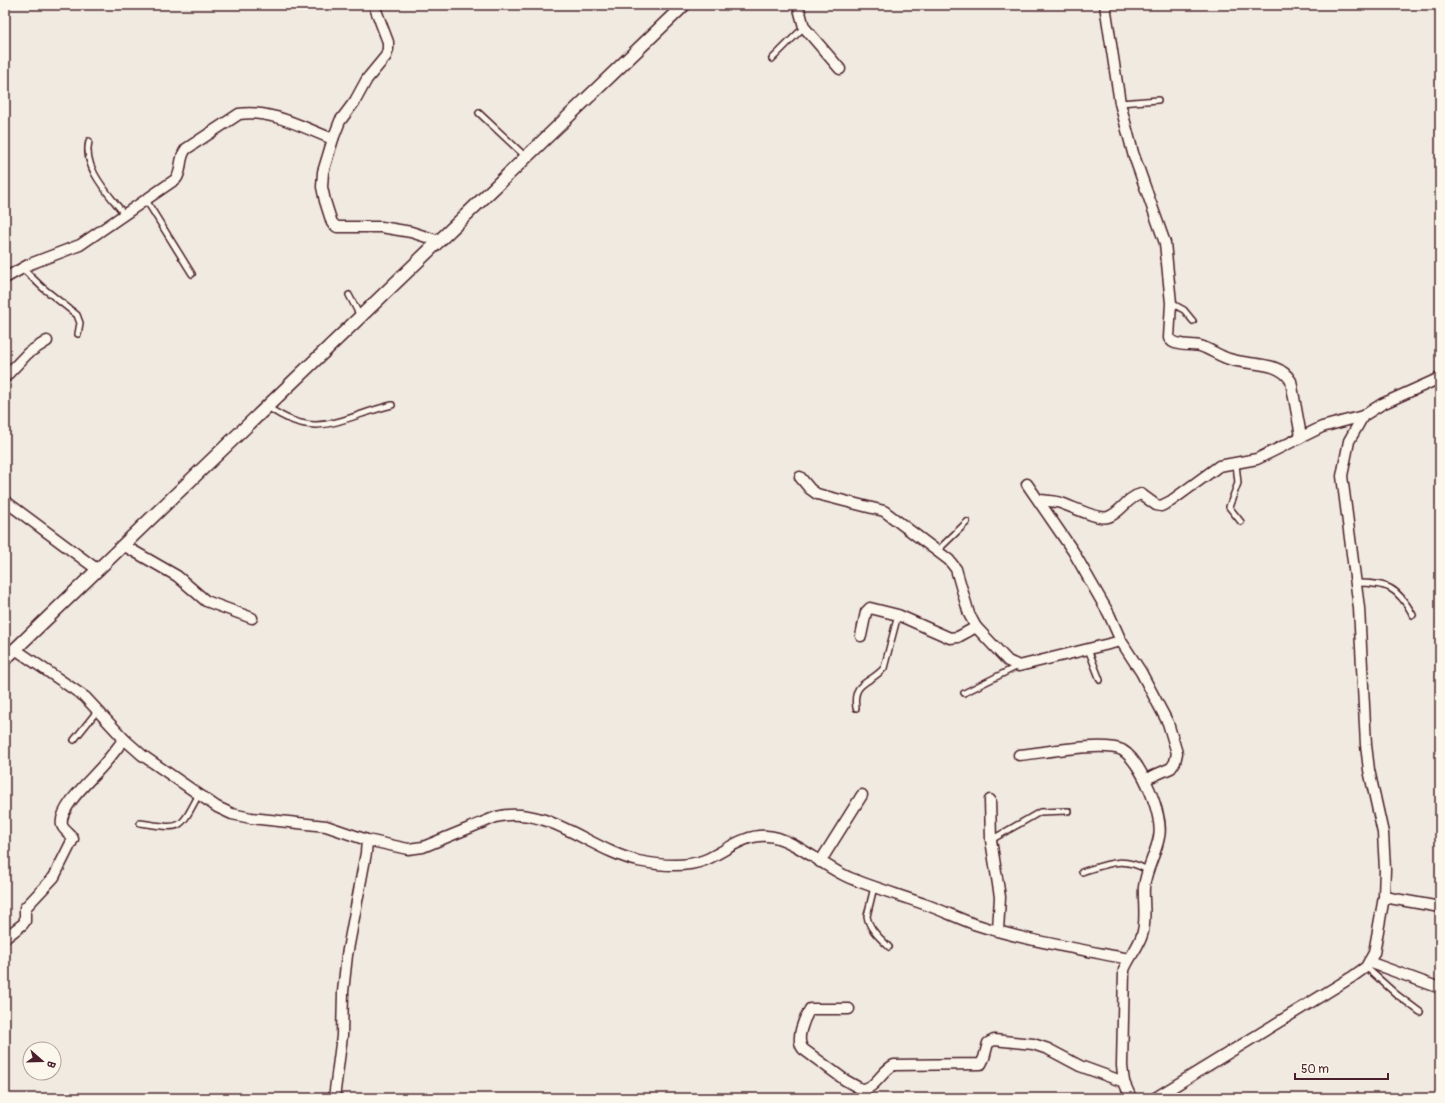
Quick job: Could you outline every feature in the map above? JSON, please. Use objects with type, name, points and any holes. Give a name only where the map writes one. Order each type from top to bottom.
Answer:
[{"type":"street","points":[[374,5],[388,42],[388,49],[386,56],[367,79],[355,101],[340,121],[323,172],[322,187],[332,223],[337,227],[391,228],[411,232],[439,241]]},
{"type":"street","points":[[5,659],[684,5]]},
{"type":"street","points":[[798,5],[804,27],[840,68]]},
{"type":"street","points":[[1105,5],[1120,103],[1133,153],[1165,243],[1172,303],[1169,338],[1171,342],[1202,347],[1236,362],[1254,363],[1281,370],[1291,381],[1301,436]]},
{"type":"street","points":[[5,278],[22,268],[73,249],[146,200],[180,175],[182,154],[186,149],[239,114],[246,113],[281,119],[333,139]]},
{"type":"street","points":[[5,377],[28,353],[47,341]]},
{"type":"street","points":[[1040,500],[1060,503],[1102,518],[1109,517],[1135,495],[1141,494],[1161,506],[1174,499],[1219,466],[1257,459],[1301,436],[1322,427],[1363,416],[1382,404],[1440,378]]},
{"type":"street","points":[[1155,1098],[1368,965],[1374,953],[1384,897],[1385,869],[1383,832],[1369,770],[1366,745],[1358,608],[1342,476],[1349,441],[1363,416]]},
{"type":"street","points":[[800,477],[810,489],[818,494],[884,511],[937,551],[956,569],[969,614],[976,627],[1008,661],[1019,666],[1121,641]]},
{"type":"street","points":[[1027,484],[1040,500],[1073,551],[1109,614],[1121,641],[1141,672],[1168,723],[1177,753],[1175,762],[1171,768],[1146,779]]},
{"type":"street","points":[[5,501],[98,570]]},
{"type":"street","points":[[123,545],[177,576],[206,601],[252,618]]},
{"type":"street","points":[[861,636],[866,612],[870,608],[898,615],[950,638],[958,637],[976,627]]},
{"type":"street","points":[[15,649],[85,697],[98,709],[124,739],[142,755],[217,807],[232,814],[251,818],[326,826],[367,840],[408,849],[423,847],[496,817],[508,814],[522,815],[562,827],[608,850],[636,860],[655,864],[687,865],[704,861],[750,838],[767,836],[786,841],[849,878],[975,924],[1060,946],[1129,959]]},
{"type":"street","points":[[5,938],[23,924],[25,921],[25,908],[54,877],[70,847],[73,839],[62,826],[62,823],[63,816],[76,792],[105,764],[124,739]]},
{"type":"street","points":[[1019,755],[1102,746],[1121,750],[1133,760],[1146,779],[1159,824],[1159,836],[1147,870],[1144,888],[1143,933],[1138,947],[1129,959],[1124,970],[1122,1066],[1124,1082],[1131,1098]]},
{"type":"street","points":[[820,862],[862,795]]},
{"type":"street","points":[[990,800],[991,840],[994,864],[999,883],[998,930]]},
{"type":"street","points":[[334,1098],[342,1036],[343,992],[367,840]]},
{"type":"street","points":[[1384,897],[1440,908]]},
{"type":"street","points":[[1368,965],[1440,988]]},
{"type":"street","points":[[849,1009],[810,1009],[800,1034],[801,1045],[845,1080],[868,1093],[871,1087],[887,1068],[894,1065],[981,1064],[988,1043],[994,1040],[1040,1047],[1080,1066],[1124,1082]]},
{"type":"lane","points":[[772,59],[804,27]]},
{"type":"lane","points":[[1120,103],[1158,100]]},
{"type":"lane","points":[[479,113],[526,157]]},
{"type":"lane","points":[[89,141],[86,152],[94,173],[124,214]]},
{"type":"lane","points":[[146,200],[192,274]]},
{"type":"lane","points":[[22,268],[43,288],[77,315],[80,323],[78,334]]},
{"type":"lane","points":[[349,295],[360,317]]},
{"type":"lane","points":[[1172,303],[1184,310],[1193,321]]},
{"type":"lane","points":[[267,407],[280,416],[297,424],[310,426],[337,422],[369,410],[392,405]]},
{"type":"lane","points":[[1236,464],[1238,483],[1229,507],[1241,522]]},
{"type":"lane","points":[[937,551],[967,522]]},
{"type":"lane","points":[[1355,583],[1378,583],[1390,587],[1398,592],[1413,615]]},
{"type":"lane","points":[[856,708],[855,697],[857,689],[878,675],[884,668],[898,615]]},
{"type":"lane","points":[[1088,649],[1100,680]]},
{"type":"lane","points":[[964,693],[1019,666]]},
{"type":"lane","points":[[74,740],[98,709]]},
{"type":"lane","points":[[140,823],[165,827],[180,825],[185,820],[199,794]]},
{"type":"lane","points":[[991,840],[1040,812],[1068,811]]},
{"type":"lane","points":[[1082,872],[1114,862],[1132,862],[1147,870]]},
{"type":"lane","points":[[874,887],[867,920],[870,926],[889,947]]},
{"type":"lane","points":[[1368,965],[1396,994],[1420,1012]]}]
